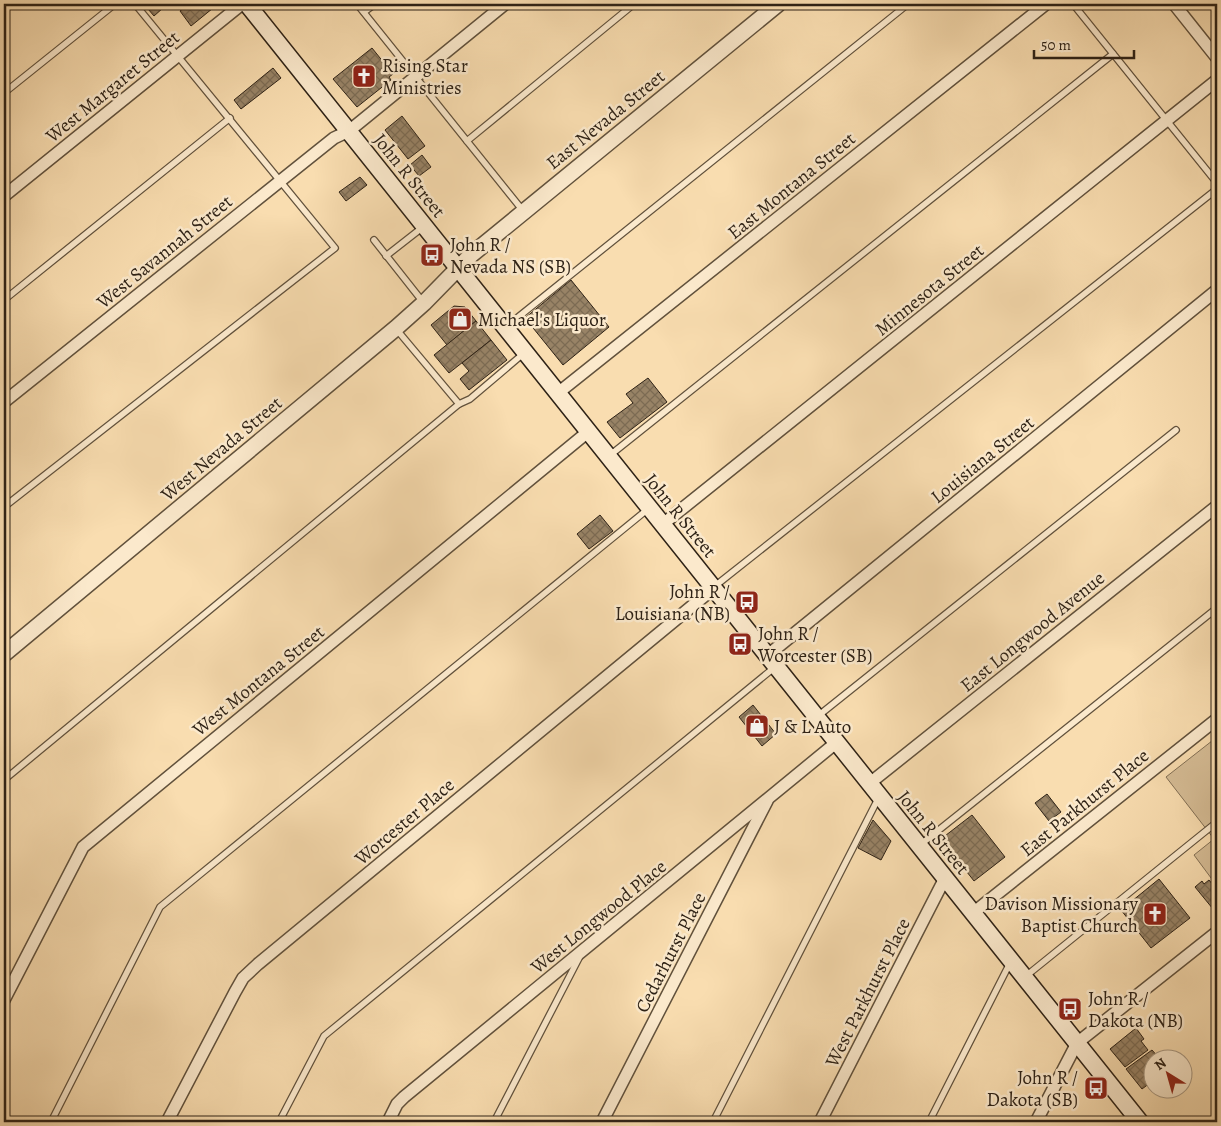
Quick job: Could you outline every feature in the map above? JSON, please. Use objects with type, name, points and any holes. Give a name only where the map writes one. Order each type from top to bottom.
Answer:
[{"type":"main road","name":"John R Street","points":[[247,4],[1140,1122]]},
{"type":"street","name":"West Margaret Street","points":[[4,196],[242,4]]},
{"type":"street","name":"West Savannah Street","points":[[4,402],[334,138],[349,131],[504,4]]},
{"type":"street","name":"East Nevada Street","points":[[458,267],[778,4]]},
{"type":"street","name":"East Montana Street","points":[[558,393],[1046,4]]},
{"type":"street","points":[[1174,4],[1217,58]]},
{"type":"street","name":"Minnesota Street","points":[[663,524],[1217,80]]},
{"type":"street","name":"West Nevada Street","points":[[4,654],[396,328],[424,303],[458,267]]},
{"type":"street","name":"Louisiana Street","points":[[772,660],[1217,290]]},
{"type":"street","name":"West Montana Street","points":[[4,1000],[83,847],[589,431]]},
{"type":"street","name":"East Longwood Avenue","points":[[875,789],[1217,506]]},
{"type":"street","name":"Worcester Place","points":[[167,1122],[235,992],[244,978],[258,964],[714,588]]},
{"type":"street","name":"East Parkhurst Place","points":[[973,913],[1217,719]]},
{"type":"street","name":"West Longwood Place","points":[[388,1122],[397,1104],[404,1097],[837,742]]},
{"type":"street","name":"Cedarhurst Place","points":[[602,1122],[769,797]]},
{"type":"street","name":"West Parkhurst Place","points":[[820,1122],[945,878]]},
{"type":"street","points":[[1036,1122],[1077,1043],[1217,932]]},
{"type":"lane","points":[[4,92],[115,4]]},
{"type":"lane","points":[[4,507],[334,248],[230,118],[135,4]]},
{"type":"lane","points":[[357,4],[524,212]]},
{"type":"lane","points":[[364,12],[375,4]]},
{"type":"lane","points":[[467,141],[634,4]]},
{"type":"lane","points":[[506,327],[908,4]]},
{"type":"lane","points":[[1073,4],[1217,183]]},
{"type":"lane","points":[[609,456],[1113,54]]},
{"type":"lane","points":[[4,300],[230,118]]},
{"type":"lane","points":[[714,588],[1217,188]]},
{"type":"lane","points":[[386,256],[425,226]]},
{"type":"lane","points":[[374,240],[424,303]]},
{"type":"lane","points":[[396,328],[459,404]]},
{"type":"lane","points":[[4,780],[459,404],[470,399],[526,352]]},
{"type":"lane","points":[[817,717],[1176,430]]},
{"type":"lane","points":[[51,1122],[160,907],[650,508]]},
{"type":"lane","points":[[920,846],[1217,608]]},
{"type":"lane","points":[[279,1122],[324,1036],[772,660]]},
{"type":"lane","points":[[712,1122],[875,789]]},
{"type":"lane","points":[[1024,977],[1217,822]]},
{"type":"lane","points":[[494,1122],[583,950]]},
{"type":"lane","points":[[928,1122],[1012,961]]},
{"type":"shaded area","points":[[1217,737],[1217,886],[1194,855],[1214,839],[1166,777]]},
{"type":"building","points":[[155,4],[160,4],[163,8],[154,16],[148,9]]},
{"type":"building","points":[[189,4],[218,4],[191,26],[180,11]]},
{"type":"building","name":"Rising Star Ministries","points":[[372,48],[393,74],[389,77],[391,80],[357,107],[333,79]]},
{"type":"building","points":[[273,68],[281,78],[241,109],[234,100]]},
{"type":"building","points":[[402,116],[425,146],[408,159],[385,130]]},
{"type":"building","points":[[422,155],[431,167],[419,176],[410,165]]},
{"type":"building","points":[[360,177],[367,185],[346,201],[339,192]]},
{"type":"building","points":[[571,280],[609,327],[563,365],[525,318]]},
{"type":"building","points":[[454,306],[465,307],[476,321],[447,345],[431,325]]},
{"type":"building","points":[[476,321],[491,340],[449,373],[434,355]]},
{"type":"building","points":[[491,340],[507,360],[469,390],[460,379],[469,371],[462,363]]},
{"type":"building","points":[[648,378],[667,402],[620,438],[607,422],[633,403],[626,394]]},
{"type":"building","points":[[600,515],[613,531],[589,549],[577,534]]},
{"type":"building","points":[[753,705],[776,734],[762,746],[739,717]]},
{"type":"building","points":[[1047,794],[1061,812],[1049,821],[1035,803]]},
{"type":"building","points":[[972,815],[1005,857],[974,881],[941,839]]},
{"type":"building","points":[[873,820],[891,841],[881,860],[858,848]]},
{"type":"building","name":"Davison Missionary Baptist Church","points":[[1159,879],[1190,918],[1151,948],[1121,910]]},
{"type":"building","points":[[1209,880],[1217,890],[1217,905],[1213,909],[1195,887],[1202,881],[1204,884]]},
{"type":"building","points":[[1136,1028],[1144,1039],[1141,1041],[1146,1048],[1144,1048],[1144,1053],[1125,1067],[1110,1049]]},
{"type":"building","points":[[1144,1056],[1144,1088],[1142,1089],[1126,1069]]},
{"type":"place","name":"Rising Star Ministries","points":[[364,76]]},
{"type":"place","name":"John R / Nevada NS (SB)","points":[[432,255]]},
{"type":"place","name":"Michael's Liquor","points":[[460,319]]},
{"type":"place","name":"John R / Louisiana (NB)","points":[[747,602]]},
{"type":"place","name":"John R / Worcester (SB)","points":[[740,644]]},
{"type":"place","name":"J & L Auto","points":[[757,726]]},
{"type":"place","name":"Davison Missionary Baptist Church","points":[[1155,914]]},
{"type":"place","name":"John R / Dakota (NB)","points":[[1070,1009]]},
{"type":"place","name":"John R / Dakota (SB)","points":[[1096,1088]]}]
